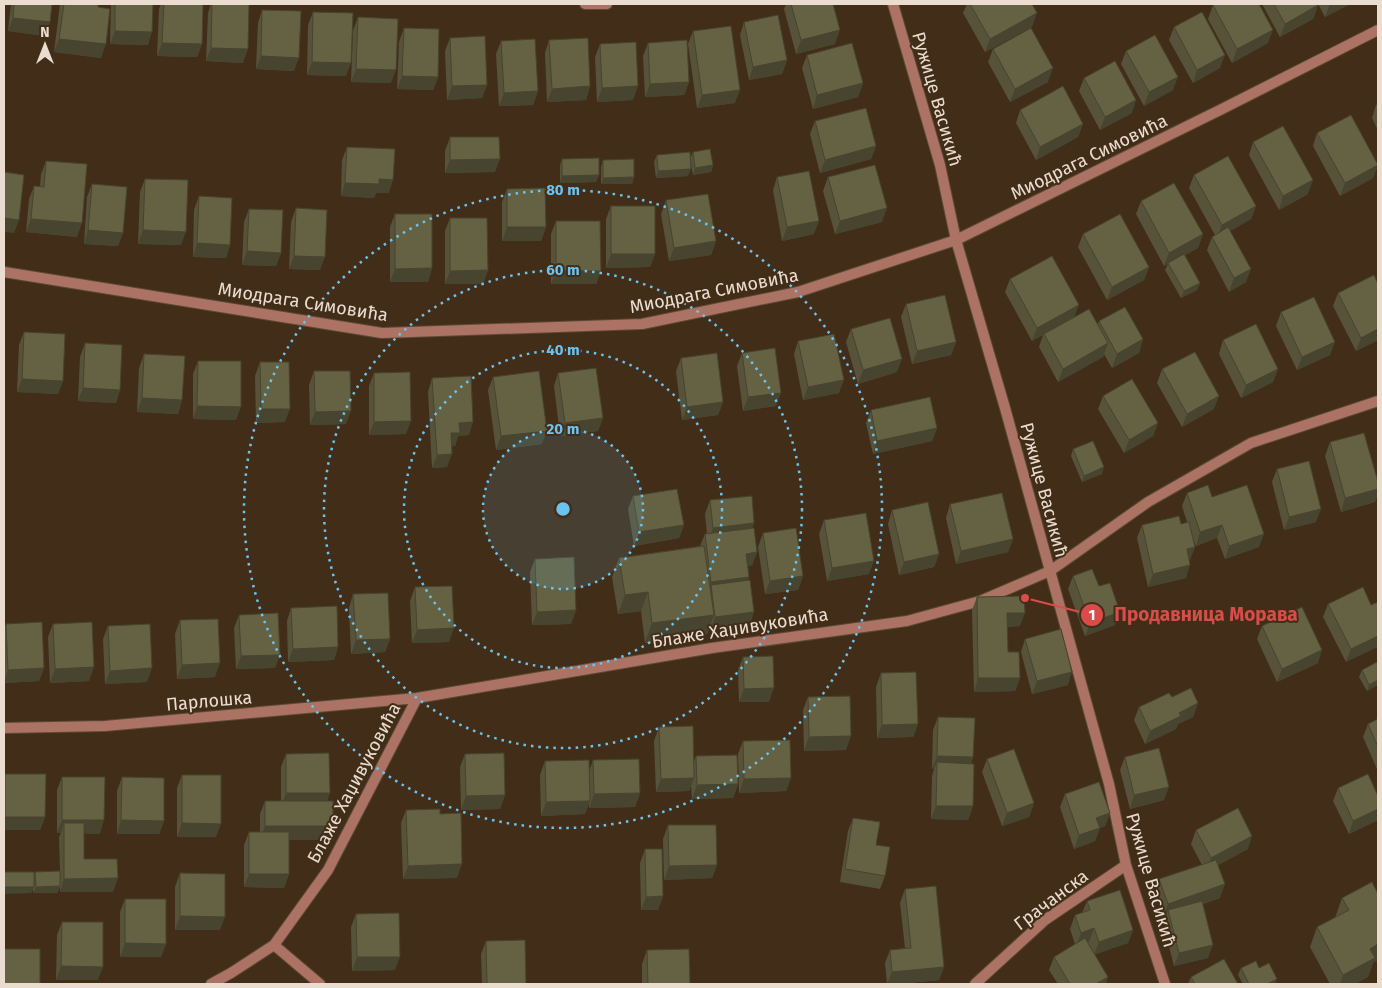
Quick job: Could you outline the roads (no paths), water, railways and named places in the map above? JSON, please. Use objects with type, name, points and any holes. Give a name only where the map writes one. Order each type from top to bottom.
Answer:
[{"type":"street","points":[[585,4],[607,4]]},
{"type":"street","name":"Ружице Васикић","points":[[893,4],[940,165],[956,240],[1108,784],[1126,864],[1165,984]]},
{"type":"street","name":"Миодрага Симовића","points":[[4,272],[382,333],[642,324],[798,292],[956,240],[1378,30]]},
{"type":"street","name":"Блаже Хаџивуковића","points":[[211,984],[231,974],[274,945],[328,870],[417,698],[712,648],[907,620],[980,601],[1050,571],[1148,502],[1251,443],[1378,401]]},
{"type":"street","name":"Парлошка","points":[[4,728],[105,726],[417,698]]},
{"type":"street","name":"Грачанска","points":[[975,984],[1045,920],[1126,864]]},
{"type":"street","points":[[274,945],[320,984]]},
{"type":"place","name":"Продавница Морава","points":[[1025,598]]}]
